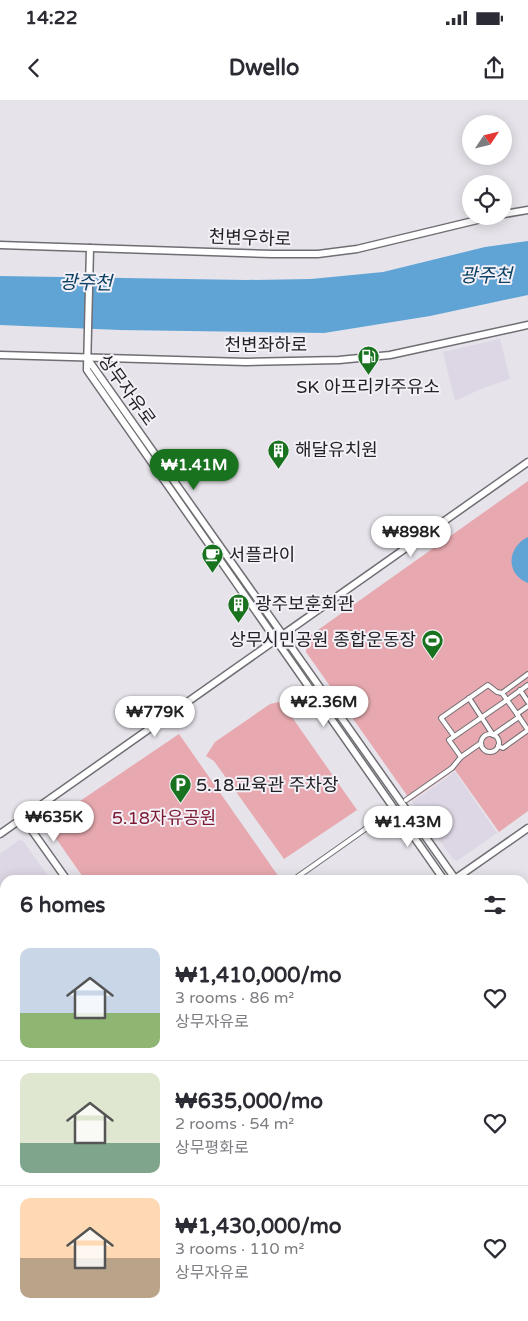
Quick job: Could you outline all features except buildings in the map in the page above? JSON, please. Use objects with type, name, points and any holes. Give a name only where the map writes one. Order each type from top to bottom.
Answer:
[{"type":"street","points":[[512,213],[528,210]]},
{"type":"street","name":"천변우하로","points":[[0,245],[318,254],[357,249],[462,224]]},
{"type":"street","points":[[88,358],[90,248]]},
{"type":"street","name":"천변좌하로","points":[[0,355],[246,362],[340,360],[390,355],[528,325]]},
{"type":"street","name":"상무자유로","points":[[88,358],[451,875]]},
{"type":"street","name":"상무자유로","points":[[88,358],[87,370],[440,875]]},
{"type":"street","points":[[0,834],[528,462]]},
{"type":"street","points":[[454,736],[441,718],[488,685],[497,692],[502,692],[528,674]]},
{"type":"street","points":[[461,757],[449,740],[528,685]]},
{"type":"street","points":[[520,690],[528,702]]},
{"type":"street","points":[[498,746],[503,748],[528,730],[502,692]]},
{"type":"street","points":[[469,698],[497,738],[498,746]]},
{"type":"street","points":[[406,800],[452,768],[461,757],[481,743],[485,735],[493,734],[528,706]]},
{"type":"street","points":[[481,743],[483,748],[488,751],[494,750],[498,746]]},
{"type":"street","points":[[300,875],[388,813]]},
{"type":"street","points":[[23,818],[63,875]]},
{"type":"street","points":[[462,875],[528,828]]},
{"type":"shaded area","points":[[500,339],[510,379],[483,388],[455,401],[443,352]]},
{"type":"shaded area","points":[[455,772],[497,833],[457,861],[453,859],[412,802]]},
{"type":"shaded area","points":[[19,840],[23,841],[47,875],[0,875],[0,854]]},
{"type":"green space","points":[[528,481],[528,811],[499,832],[455,770],[411,801],[306,652],[308,637]]},
{"type":"green space","points":[[284,701],[287,710],[357,810],[284,859],[214,761],[206,756],[215,742],[270,704]]},
{"type":"green space","name":"5.18자유공원","points":[[179,734],[278,875],[82,875],[46,824]]},
{"type":"water","name":"광주천","points":[[528,241],[528,295],[430,316],[324,333],[120,330],[0,325],[0,276],[246,280],[311,279],[383,272],[485,247]]},
{"type":"water","points":[[528,537],[528,583],[515,573],[512,567],[512,560],[516,547]]},
{"type":"place","name":"SK 아프리카주유소","points":[[368,376]]},
{"type":"place","name":"해달유치원","points":[[279,469]]},
{"type":"place","name":"서플라이","points":[[213,574]]},
{"type":"place","name":"광주보훈회관","points":[[239,623]]},
{"type":"place","name":"상무시민공원 종합운동장","points":[[432,659]]},
{"type":"place","name":"5.18교육관 주차장","points":[[180,804]]}]
